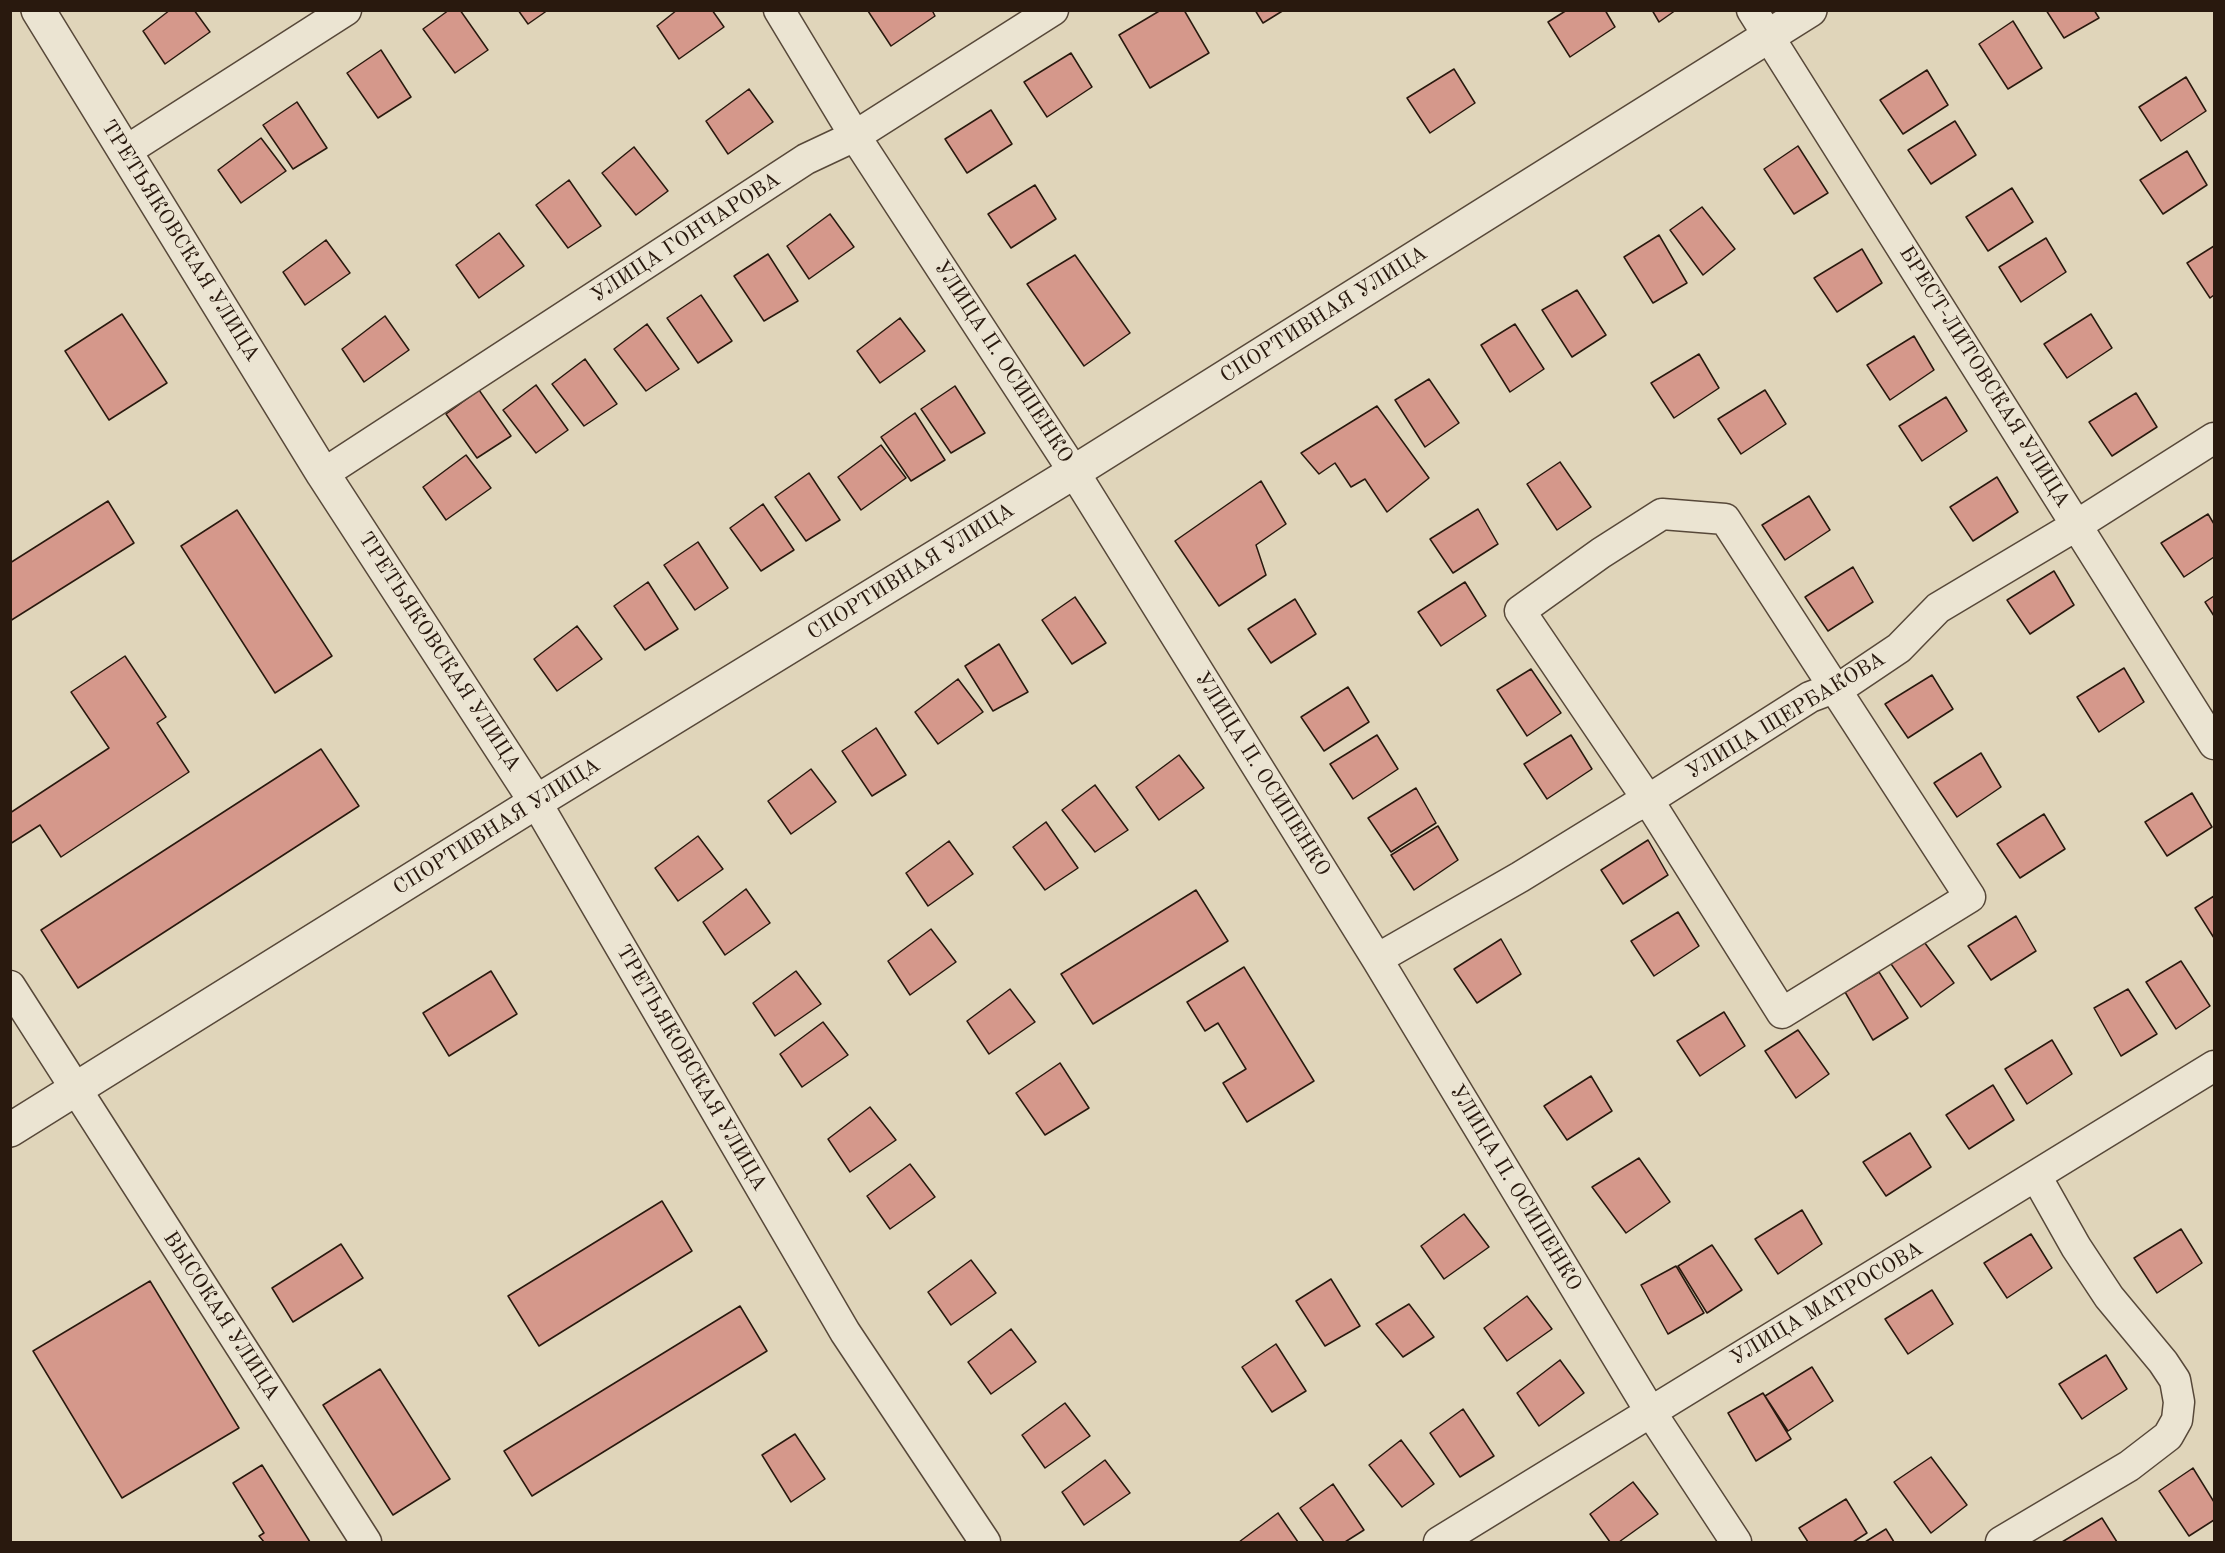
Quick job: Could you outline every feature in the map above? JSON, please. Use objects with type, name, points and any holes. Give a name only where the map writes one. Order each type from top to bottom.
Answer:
[{"type":"street","name":"ТРЕТЬЯКОВСКАЯ УЛИЦА","points":[[38,10],[323,474],[536,802],[845,1332],[985,1542]]},
{"type":"street","points":[[126,151],[346,10]]},
{"type":"street","name":"УЛИЦА П. ОСИПЕНКО","points":[[779,10],[855,136],[1074,472],[1377,959],[1650,1412],[1736,1542]]},
{"type":"street","name":"УЛИЦА ГОНЧАРОВА","points":[[323,474],[807,159],[855,136],[1053,10]]},
{"type":"street","name":"СПОРТИВНАЯ УЛИЦА","points":[[10,1130],[536,802],[1074,472],[1760,24],[1810,10]]},
{"type":"street","name":"БРЕСТ-ЛИТОВСКАЯ УЛИЦА","points":[[1760,24],[2214,744]]},
{"type":"street","name":"УЛИЦА ЩЕРБАКОВА","points":[[1377,959],[1520,878],[1810,697],[1848,683],[1899,648],[1938,608],[2077,525],[2214,438]]},
{"type":"street","points":[[1662,514],[1725,519],[1970,897],[1782,1013],[1648,800],[1520,610],[1601,553],[1662,514]]},
{"type":"street","name":"ВЫСОКАЯ УЛИЦА","points":[[10,986],[366,1542]]},
{"type":"street","name":"УЛИЦА МАТРОСОВА","points":[[1439,1542],[2214,1066]]},
{"type":"street","points":[[2001,1542],[2129,1466],[2168,1436],[2176,1420],[2179,1402],[2175,1380],[2163,1362],[2109,1297],[2076,1247],[2036,1176]]},
{"type":"building","points":[[170,10],[194,10],[210,32],[165,64],[143,31]]},
{"type":"building","points":[[449,10],[460,10],[488,50],[455,73],[423,29]]},
{"type":"building","points":[[518,10],[548,10],[528,24]]},
{"type":"building","points":[[677,10],[712,10],[724,27],[679,59],[657,26]]},
{"type":"building","points":[[932,10],[935,16],[891,46],[868,11]]},
{"type":"building","points":[[1161,10],[1184,10],[1209,53],[1150,88],[1119,35]]},
{"type":"building","points":[[1255,10],[1284,10],[1263,23]]},
{"type":"building","points":[[1567,10],[1605,10],[1615,27],[1570,57],[1548,22]]},
{"type":"building","points":[[1652,10],[1676,10],[1659,22]]},
{"type":"building","points":[[2046,10],[2094,10],[2099,18],[2064,38]]},
{"type":"building","points":[[2013,21],[2042,68],[2008,89],[1979,44]]},
{"type":"building","points":[[381,50],[411,97],[378,118],[347,73]]},
{"type":"building","points":[[1071,53],[1092,87],[1047,117],[1024,82]]},
{"type":"building","points":[[1454,69],[1475,103],[1430,133],[1407,98]]},
{"type":"building","points":[[1927,70],[1948,105],[1903,134],[1880,100]]},
{"type":"building","points":[[2186,77],[2206,111],[2161,141],[2139,107]]},
{"type":"building","points":[[749,89],[773,122],[728,154],[706,121]]},
{"type":"building","points":[[297,102],[327,148],[293,169],[263,125]]},
{"type":"building","points":[[991,110],[1012,144],[967,173],[945,139]]},
{"type":"building","points":[[1955,121],[1976,155],[1931,184],[1908,150]]},
{"type":"building","points":[[261,138],[286,171],[241,203],[218,170]]},
{"type":"building","points":[[1798,146],[1828,193],[1794,214],[1764,169]]},
{"type":"building","points":[[634,147],[668,191],[636,215],[602,173]]},
{"type":"building","points":[[2187,151],[2207,185],[2163,214],[2140,180]]},
{"type":"building","points":[[569,180],[601,226],[568,248],[536,205]]},
{"type":"building","points":[[1035,185],[1056,219],[1011,248],[988,214]]},
{"type":"building","points":[[2012,188],[2033,222],[1988,251],[1966,217]]},
{"type":"building","points":[[1702,207],[1735,249],[1703,275],[1670,230]]},
{"type":"building","points":[[830,214],[854,247],[809,279],[787,246]]},
{"type":"building","points":[[499,233],[524,266],[479,298],[456,265]]},
{"type":"building","points":[[1659,235],[1687,283],[1653,303],[1624,257]]},
{"type":"building","points":[[2046,238],[2066,272],[2021,302],[1999,267]]},
{"type":"building","points":[[326,240],[350,273],[305,305],[283,272]]},
{"type":"building","points":[[2214,246],[2214,295],[2210,298],[2187,263]]},
{"type":"building","points":[[1862,249],[1882,283],[1837,312],[1814,278]]},
{"type":"building","points":[[768,254],[798,301],[764,321],[734,276]]},
{"type":"building","points":[[1075,255],[1130,333],[1084,366],[1027,284]]},
{"type":"building","points":[[1577,290],[1606,335],[1572,357],[1542,310]]},
{"type":"building","points":[[701,295],[732,341],[698,363],[667,318]]},
{"type":"building","points":[[122,314],[167,383],[109,420],[65,351]]},
{"type":"building","points":[[2091,314],[2112,348],[2067,378],[2044,344]]},
{"type":"building","points":[[385,316],[409,350],[364,382],[342,349]]},
{"type":"building","points":[[900,318],[925,351],[880,383],[857,351]]},
{"type":"building","points":[[647,324],[679,369],[646,391],[614,349]]},
{"type":"building","points":[[1515,324],[1544,369],[1510,392],[1481,345]]},
{"type":"building","points":[[1914,336],[1934,370],[1890,400],[1867,365]]},
{"type":"building","points":[[1699,354],[1719,388],[1674,418],[1651,383]]},
{"type":"building","points":[[585,359],[617,404],[584,426],[552,384]]},
{"type":"building","points":[[1429,379],[1459,423],[1425,447],[1395,400]]},
{"type":"building","points":[[536,385],[568,430],[536,453],[503,410]]},
{"type":"building","points":[[955,386],[985,433],[951,453],[921,409]]},
{"type":"building","points":[[479,390],[511,436],[477,458],[446,414]]},
{"type":"building","points":[[1765,390],[1786,424],[1741,454],[1718,419]]},
{"type":"building","points":[[2136,393],[2157,427],[2112,456],[2089,422]]},
{"type":"building","points":[[1946,397],[1967,431],[1922,461],[1899,426]]},
{"type":"building","points":[[1377,406],[1429,478],[1387,512],[1365,479],[1351,487],[1335,463],[1319,474],[1301,453]]},
{"type":"building","points":[[915,413],[945,460],[911,481],[881,437]]},
{"type":"building","points":[[881,445],[906,478],[861,510],[838,477]]},
{"type":"building","points":[[466,455],[491,488],[446,520],[423,487]]},
{"type":"building","points":[[1560,462],[1591,507],[1557,530],[1527,484]]},
{"type":"building","points":[[809,473],[840,520],[806,541],[775,497]]},
{"type":"building","points":[[1997,477],[2018,512],[1973,541],[1950,507]]},
{"type":"building","points":[[1261,481],[1286,524],[1256,545],[1266,575],[1219,606],[1175,541]]},
{"type":"building","points":[[1809,496],[1830,530],[1785,560],[1762,525]]},
{"type":"building","points":[[108,501],[134,543],[10,621],[10,563]]},
{"type":"building","points":[[763,504],[794,550],[761,571],[730,528]]},
{"type":"building","points":[[1478,509],[1498,544],[1453,573],[1430,539]]},
{"type":"building","points":[[237,510],[332,656],[275,693],[181,546]]},
{"type":"building","points":[[2208,514],[2214,524],[2214,557],[2184,577],[2161,543]]},
{"type":"building","points":[[698,542],[728,588],[695,610],[664,565]]},
{"type":"building","points":[[1853,567],[1873,602],[1828,631],[1805,597]]},
{"type":"building","points":[[2054,571],[2074,605],[2030,634],[2007,600]]},
{"type":"building","points":[[648,582],[678,629],[645,650],[614,606]]},
{"type":"building","points":[[1465,582],[1486,616],[1441,646],[1418,612]]},
{"type":"building","points":[[2214,596],[2214,616],[2205,602]]},
{"type":"building","points":[[1075,597],[1106,643],[1072,664],[1042,620]]},
{"type":"building","points":[[1295,599],[1316,634],[1271,663],[1248,629]]},
{"type":"building","points":[[577,626],[602,659],[557,691],[534,659]]},
{"type":"building","points":[[999,644],[1028,692],[993,711],[965,666]]},
{"type":"building","points":[[125,656],[166,717],[157,723],[189,772],[61,857],[40,825],[10,844],[10,813],[109,748],[71,692]]},
{"type":"building","points":[[2124,668],[2144,702],[2099,732],[2077,697]]},
{"type":"building","points":[[1531,669],[1561,713],[1527,736],[1497,690]]},
{"type":"building","points":[[1932,675],[1953,709],[1908,738],[1885,704]]},
{"type":"building","points":[[958,679],[983,712],[938,744],[915,712]]},
{"type":"building","points":[[1348,687],[1369,722],[1324,751],[1301,717]]},
{"type":"building","points":[[876,728],[906,775],[872,796],[842,751]]},
{"type":"building","points":[[1377,735],[1398,769],[1353,799],[1330,764]]},
{"type":"building","points":[[1571,735],[1592,769],[1547,799],[1524,764]]},
{"type":"building","points":[[321,749],[359,806],[78,988],[41,930]]},
{"type":"building","points":[[1981,753],[2001,787],[1957,817],[1934,783]]},
{"type":"building","points":[[1179,755],[1204,788],[1159,820],[1136,787]]},
{"type":"building","points":[[811,769],[836,802],[791,834],[768,801]]},
{"type":"building","points":[[1095,785],[1128,830],[1095,852],[1062,810]]},
{"type":"building","points":[[1416,788],[1436,823],[1391,852],[1368,818]]},
{"type":"building","points":[[2192,793],[2212,827],[2167,856],[2145,822]]},
{"type":"building","points":[[2044,814],[2065,849],[2020,878],[1997,844]]},
{"type":"building","points":[[1046,822],[1078,868],[1045,890],[1013,847]]},
{"type":"building","points":[[1438,826],[1458,860],[1414,890],[1391,855]]},
{"type":"building","points":[[698,836],[723,869],[678,901],[655,868]]},
{"type":"building","points":[[1648,840],[1668,875],[1623,904],[1601,870]]},
{"type":"building","points":[[949,841],[973,874],[928,906],[906,873]]},
{"type":"building","points":[[746,889],[770,923],[725,955],[703,922]]},
{"type":"building","points":[[1196,890],[1228,941],[1093,1024],[1061,974]]},
{"type":"building","points":[[2214,896],[2214,938],[2195,908]]},
{"type":"building","points":[[1678,912],[1699,946],[1654,976],[1631,941]]},
{"type":"building","points":[[2016,916],[2036,951],[1991,980],[1968,946]]},
{"type":"building","points":[[931,929],[956,962],[910,995],[888,961]]},
{"type":"building","points":[[1501,939],[1521,974],[1477,1003],[1454,969]]},
{"type":"building","points":[[1922,939],[1954,983],[1921,1007],[1889,961]]},
{"type":"building","points":[[2181,961],[2210,1006],[2176,1029],[2146,982]]},
{"type":"building","points":[[1244,967],[1314,1081],[1247,1122],[1223,1083],[1246,1069],[1218,1023],[1205,1031],[1187,1002]]},
{"type":"building","points":[[491,971],[517,1014],[449,1056],[423,1013]]},
{"type":"building","points":[[796,971],[821,1004],[775,1036],[753,1003]]},
{"type":"building","points":[[1879,972],[1908,1018],[1873,1040],[1845,992]]},
{"type":"building","points":[[1010,989],[1035,1022],[989,1054],[967,1021]]},
{"type":"building","points":[[2128,989],[2157,1034],[2121,1056],[2094,1008]]},
{"type":"building","points":[[1724,1012],[1745,1046],[1700,1076],[1677,1041]]},
{"type":"building","points":[[823,1022],[848,1055],[802,1087],[780,1054]]},
{"type":"building","points":[[1798,1030],[1829,1074],[1796,1098],[1765,1051]]},
{"type":"building","points":[[2052,1040],[2072,1074],[2027,1104],[2005,1069]]},
{"type":"building","points":[[1060,1063],[1089,1108],[1045,1135],[1016,1093]]},
{"type":"building","points":[[1591,1076],[1612,1111],[1567,1140],[1544,1106]]},
{"type":"building","points":[[1993,1085],[2014,1120],[1969,1149],[1946,1115]]},
{"type":"building","points":[[870,1107],[896,1140],[850,1172],[828,1139]]},
{"type":"building","points":[[1910,1133],[1931,1167],[1886,1196],[1863,1162]]},
{"type":"building","points":[[1639,1158],[1670,1202],[1626,1233],[1592,1187]]},
{"type":"building","points":[[910,1164],[935,1197],[890,1229],[867,1196]]},
{"type":"building","points":[[662,1201],[692,1251],[539,1346],[508,1296]]},
{"type":"building","points":[[1802,1210],[1822,1244],[1778,1274],[1755,1239]]},
{"type":"building","points":[[1464,1214],[1489,1247],[1444,1279],[1421,1246]]},
{"type":"building","points":[[2181,1229],[2202,1263],[2157,1293],[2134,1258]]},
{"type":"building","points":[[2031,1234],[2052,1268],[2007,1298],[1984,1263]]},
{"type":"building","points":[[341,1244],[363,1278],[293,1322],[272,1288]]},
{"type":"building","points":[[1712,1245],[1742,1290],[1707,1313],[1678,1266]]},
{"type":"building","points":[[971,1260],[996,1293],[951,1325],[928,1292]]},
{"type":"building","points":[[1676,1266],[1704,1313],[1668,1334],[1641,1285]]},
{"type":"building","points":[[1331,1279],[1360,1326],[1325,1346],[1296,1301]]},
{"type":"building","points":[[150,1281],[239,1428],[122,1498],[33,1351]]},
{"type":"building","points":[[1932,1290],[1953,1324],[1908,1354],[1885,1319]]},
{"type":"building","points":[[1527,1296],[1552,1329],[1507,1361],[1484,1328]]},
{"type":"building","points":[[1409,1304],[1434,1337],[1403,1357],[1376,1324]]},
{"type":"building","points":[[740,1306],[767,1351],[532,1496],[504,1451]]},
{"type":"building","points":[[1011,1329],[1036,1362],[991,1394],[968,1362]]},
{"type":"building","points":[[1276,1344],[1306,1391],[1272,1412],[1242,1367]]},
{"type":"building","points":[[2106,1355],[2127,1389],[2082,1419],[2059,1384]]},
{"type":"building","points":[[1560,1360],[1584,1393],[1539,1426],[1517,1393]]},
{"type":"building","points":[[1812,1367],[1833,1401],[1788,1431],[1765,1396]]},
{"type":"building","points":[[380,1369],[450,1479],[393,1515],[323,1405]]},
{"type":"building","points":[[1763,1393],[1791,1439],[1756,1461],[1728,1413]]},
{"type":"building","points":[[1065,1403],[1090,1436],[1045,1468],[1022,1435]]},
{"type":"building","points":[[1463,1409],[1494,1456],[1460,1477],[1430,1433]]},
{"type":"building","points":[[795,1434],[825,1479],[791,1502],[762,1455]]},
{"type":"building","points":[[1401,1440],[1434,1484],[1402,1507],[1369,1465]]},
{"type":"building","points":[[1931,1457],[1967,1505],[1931,1533],[1894,1482]]},
{"type":"building","points":[[1105,1460],[1130,1493],[1084,1525],[1062,1492]]},
{"type":"building","points":[[262,1465],[310,1542],[264,1542],[259,1536],[264,1533],[233,1483]]},
{"type":"building","points":[[2193,1468],[2214,1502],[2214,1520],[2189,1536],[2159,1491]]},
{"type":"building","points":[[1633,1482],[1658,1514],[1619,1542],[1610,1542],[1590,1514]]},
{"type":"building","points":[[1333,1484],[1364,1530],[1345,1542],[1324,1542],[1300,1508]]},
{"type":"building","points":[[1846,1499],[1867,1533],[1853,1542],[1808,1542],[1799,1528]]},
{"type":"building","points":[[1278,1513],[1298,1542],[1239,1542]]},
{"type":"building","points":[[2102,1518],[2117,1542],[2062,1542]]},
{"type":"building","points":[[1886,1529],[1894,1542],[1865,1542]]}]
